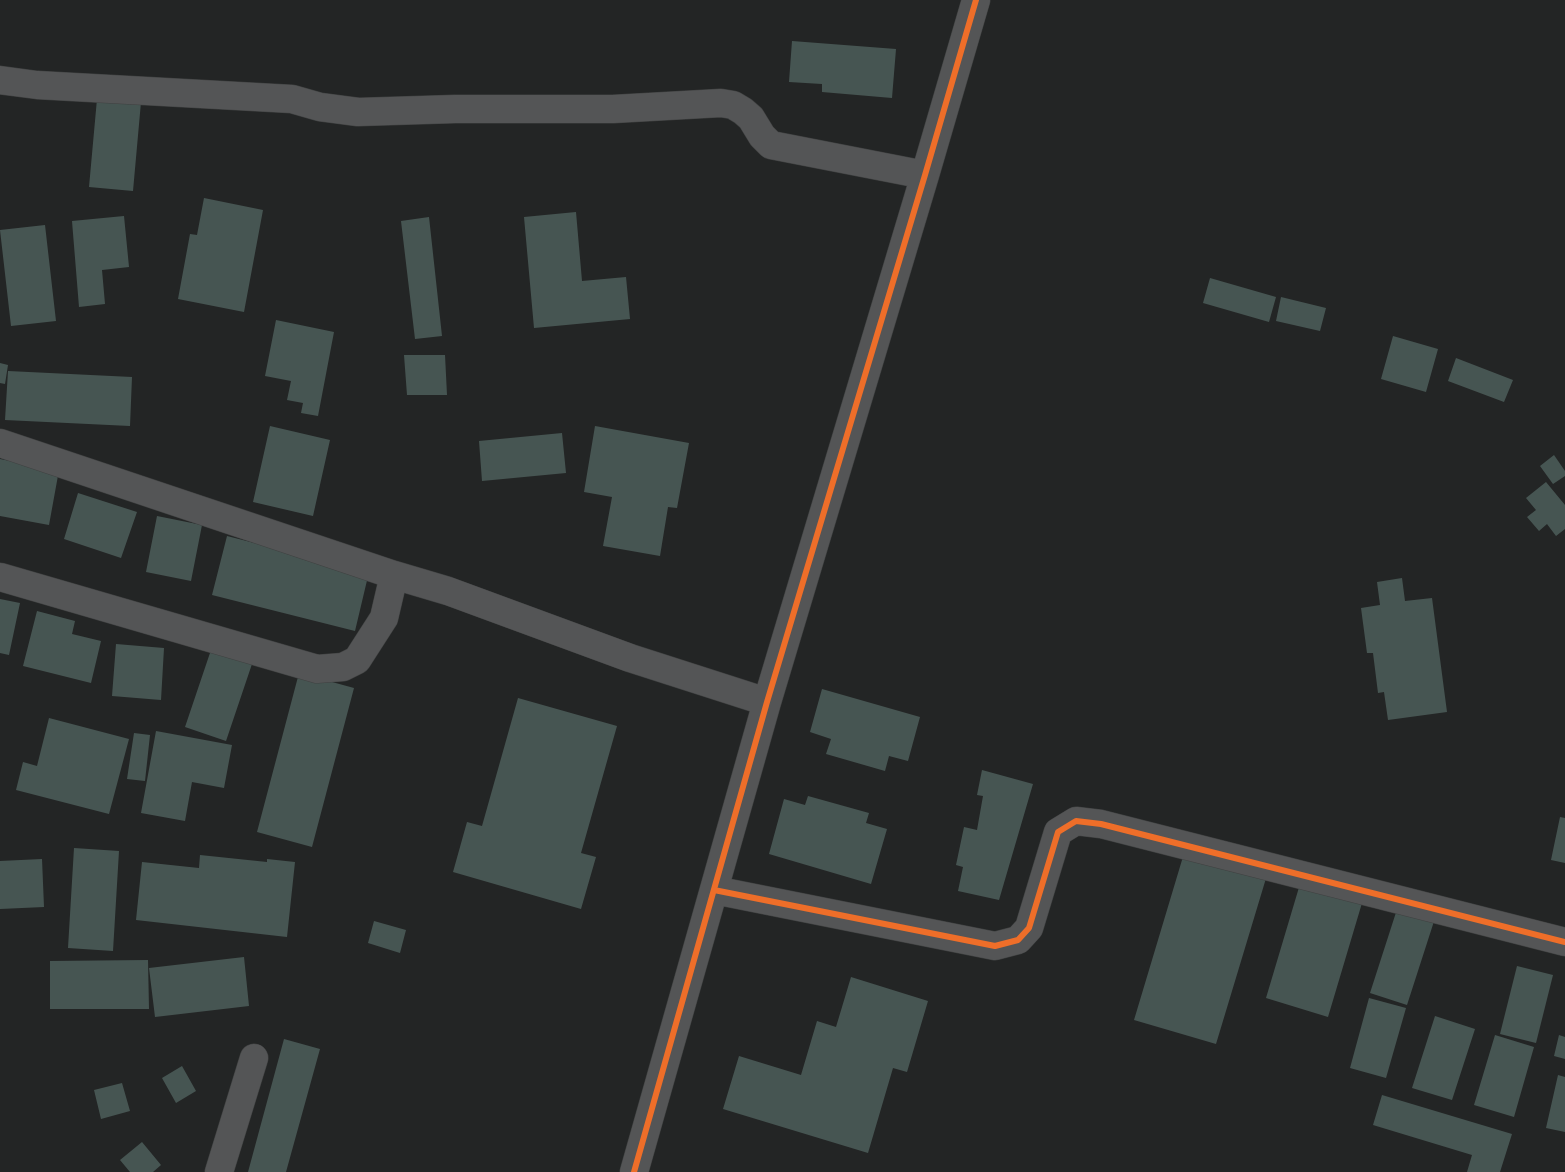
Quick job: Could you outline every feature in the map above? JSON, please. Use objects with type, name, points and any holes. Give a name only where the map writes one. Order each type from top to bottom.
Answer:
[{"type":"street","points":[[634,1172],[767,702],[976,0]]},
{"type":"street","points":[[0,80],[37,84],[292,99],[320,107],[358,112],[455,109],[613,109],[721,103],[733,105],[743,111],[751,118],[762,136],[772,145],[925,175]]},
{"type":"street","points":[[0,443],[394,575],[448,591],[630,658],[767,702]]},
{"type":"street","points":[[0,577],[317,669],[343,667],[357,660],[384,618],[394,575]]},
{"type":"street","points":[[714,890],[995,946],[1018,940],[1029,928],[1058,832],[1076,821],[1100,824],[1565,942]]},
{"type":"street","points":[[219,1172],[254,1058]]},
{"type":"building","points":[[792,41],[896,49],[892,98],[822,92],[822,84],[789,82]]},
{"type":"building","points":[[97,99],[141,102],[133,191],[89,187]]},
{"type":"building","points":[[204,198],[263,210],[244,312],[178,299],[190,234],[197,235]]},
{"type":"building","points":[[576,212],[582,281],[626,277],[630,319],[534,328],[524,217]]},
{"type":"building","points":[[124,216],[129,267],[102,270],[105,304],[79,307],[72,221]]},
{"type":"building","points":[[429,217],[442,336],[415,339],[401,221]]},
{"type":"building","points":[[45,225],[56,321],[11,326],[0,230]]},
{"type":"building","points":[[1210,278],[1276,297],[1269,322],[1203,303]]},
{"type":"building","points":[[1281,297],[1326,308],[1320,331],[1276,321]]},
{"type":"building","points":[[276,320],[334,332],[318,416],[301,413],[303,403],[287,400],[291,381],[265,376]]},
{"type":"building","points":[[1393,336],[1438,349],[1426,392],[1381,379]]},
{"type":"building","points":[[404,355],[445,355],[447,395],[407,395]]},
{"type":"building","points":[[1456,358],[1513,380],[1504,402],[1448,381]]},
{"type":"building","points":[[0,363],[8,365],[5,384],[0,383]]},
{"type":"building","points":[[8,371],[132,377],[130,426],[5,420]]},
{"type":"building","points":[[270,426],[330,440],[313,516],[253,502]]},
{"type":"building","points":[[595,426],[689,443],[677,508],[668,507],[660,556],[603,546],[612,497],[584,492]]},
{"type":"building","points":[[562,433],[566,473],[482,481],[479,441]]},
{"type":"building","points":[[1554,455],[1565,471],[1565,476],[1553,484],[1540,466]]},
{"type":"building","points":[[0,459],[59,470],[49,525],[0,516]]},
{"type":"building","points":[[1546,482],[1565,505],[1565,529],[1556,536],[1547,524],[1539,531],[1527,517],[1536,510],[1526,498]]},
{"type":"building","points":[[78,493],[137,512],[121,558],[64,539]]},
{"type":"building","points":[[157,516],[202,525],[191,581],[146,572]]},
{"type":"building","points":[[227,536],[369,572],[355,631],[212,595]]},
{"type":"building","points":[[1402,578],[1405,601],[1432,598],[1447,712],[1388,720],[1384,692],[1378,693],[1373,653],[1367,653],[1361,608],[1380,605],[1377,582]]},
{"type":"building","points":[[0,599],[20,603],[9,655],[0,653]]},
{"type":"building","points":[[37,611],[75,621],[72,634],[101,641],[91,683],[23,666]]},
{"type":"building","points":[[116,644],[164,648],[161,700],[112,696]]},
{"type":"building","points":[[212,647],[253,661],[226,741],[185,727]]},
{"type":"building","points":[[299,673],[354,688],[312,847],[257,832]]},
{"type":"building","points":[[822,689],[920,717],[908,761],[889,756],[885,771],[826,754],[831,739],[810,732]]},
{"type":"building","points":[[518,698],[617,726],[581,853],[596,857],[581,909],[453,872],[467,822],[482,826]]},
{"type":"building","points":[[49,718],[129,739],[109,814],[16,790],[23,762],[37,766]]},
{"type":"building","points":[[156,731],[232,745],[224,788],[192,782],[185,821],[141,813]]},
{"type":"building","points":[[134,733],[150,735],[145,781],[127,779]]},
{"type":"building","points":[[982,770],[1033,784],[999,900],[958,891],[963,867],[956,865],[964,827],[977,830],[983,796],[977,795]]},
{"type":"building","points":[[808,796],[869,813],[866,823],[887,829],[871,884],[769,854],[784,799],[805,805]]},
{"type":"building","points":[[1560,817],[1565,818],[1565,863],[1551,860]]},
{"type":"building","points":[[74,848],[119,851],[113,951],[68,948]]},
{"type":"building","points":[[1185,850],[1267,875],[1216,1044],[1134,1020]]},
{"type":"building","points":[[200,855],[267,862],[267,859],[295,862],[287,937],[136,920],[142,862],[199,868]]},
{"type":"building","points":[[42,859],[44,907],[0,909],[0,861]]},
{"type":"building","points":[[1300,884],[1362,903],[1328,1017],[1266,998]]},
{"type":"building","points":[[1400,900],[1437,912],[1407,1005],[1370,993]]},
{"type":"building","points":[[374,921],[406,930],[400,953],[368,943]]},
{"type":"building","points":[[244,957],[249,1006],[155,1017],[149,968]]},
{"type":"building","points":[[148,960],[149,1009],[50,1009],[50,961]]},
{"type":"building","points":[[1517,966],[1553,975],[1536,1043],[1500,1034]]},
{"type":"building","points":[[851,977],[928,1001],[907,1072],[893,1068],[868,1153],[723,1109],[739,1056],[801,1075],[817,1021],[836,1027]]},
{"type":"building","points":[[1369,998],[1406,1008],[1386,1078],[1350,1068]]},
{"type":"building","points":[[1435,1016],[1475,1029],[1452,1100],[1412,1088]]},
{"type":"building","points":[[1495,1035],[1534,1047],[1514,1117],[1474,1105]]},
{"type":"building","points":[[1559,1035],[1565,1037],[1565,1059],[1554,1056]]},
{"type":"building","points":[[284,1039],[320,1049],[286,1172],[248,1172]]},
{"type":"building","points":[[182,1066],[196,1091],[176,1103],[162,1078]]},
{"type":"building","points":[[1558,1075],[1565,1077],[1565,1132],[1546,1128]]},
{"type":"building","points":[[122,1083],[130,1111],[101,1119],[94,1090]]},
{"type":"building","points":[[1382,1095],[1512,1134],[1500,1172],[1467,1172],[1472,1155],[1373,1125]]},
{"type":"building","points":[[142,1142],[161,1165],[153,1172],[130,1172],[120,1160]]},
{"type":"cycle path","points":[[634,1172],[767,702],[976,0]]},
{"type":"cycle path","points":[[714,890],[995,946],[1018,940],[1029,928],[1058,832],[1076,821],[1101,824],[1565,942]]}]
